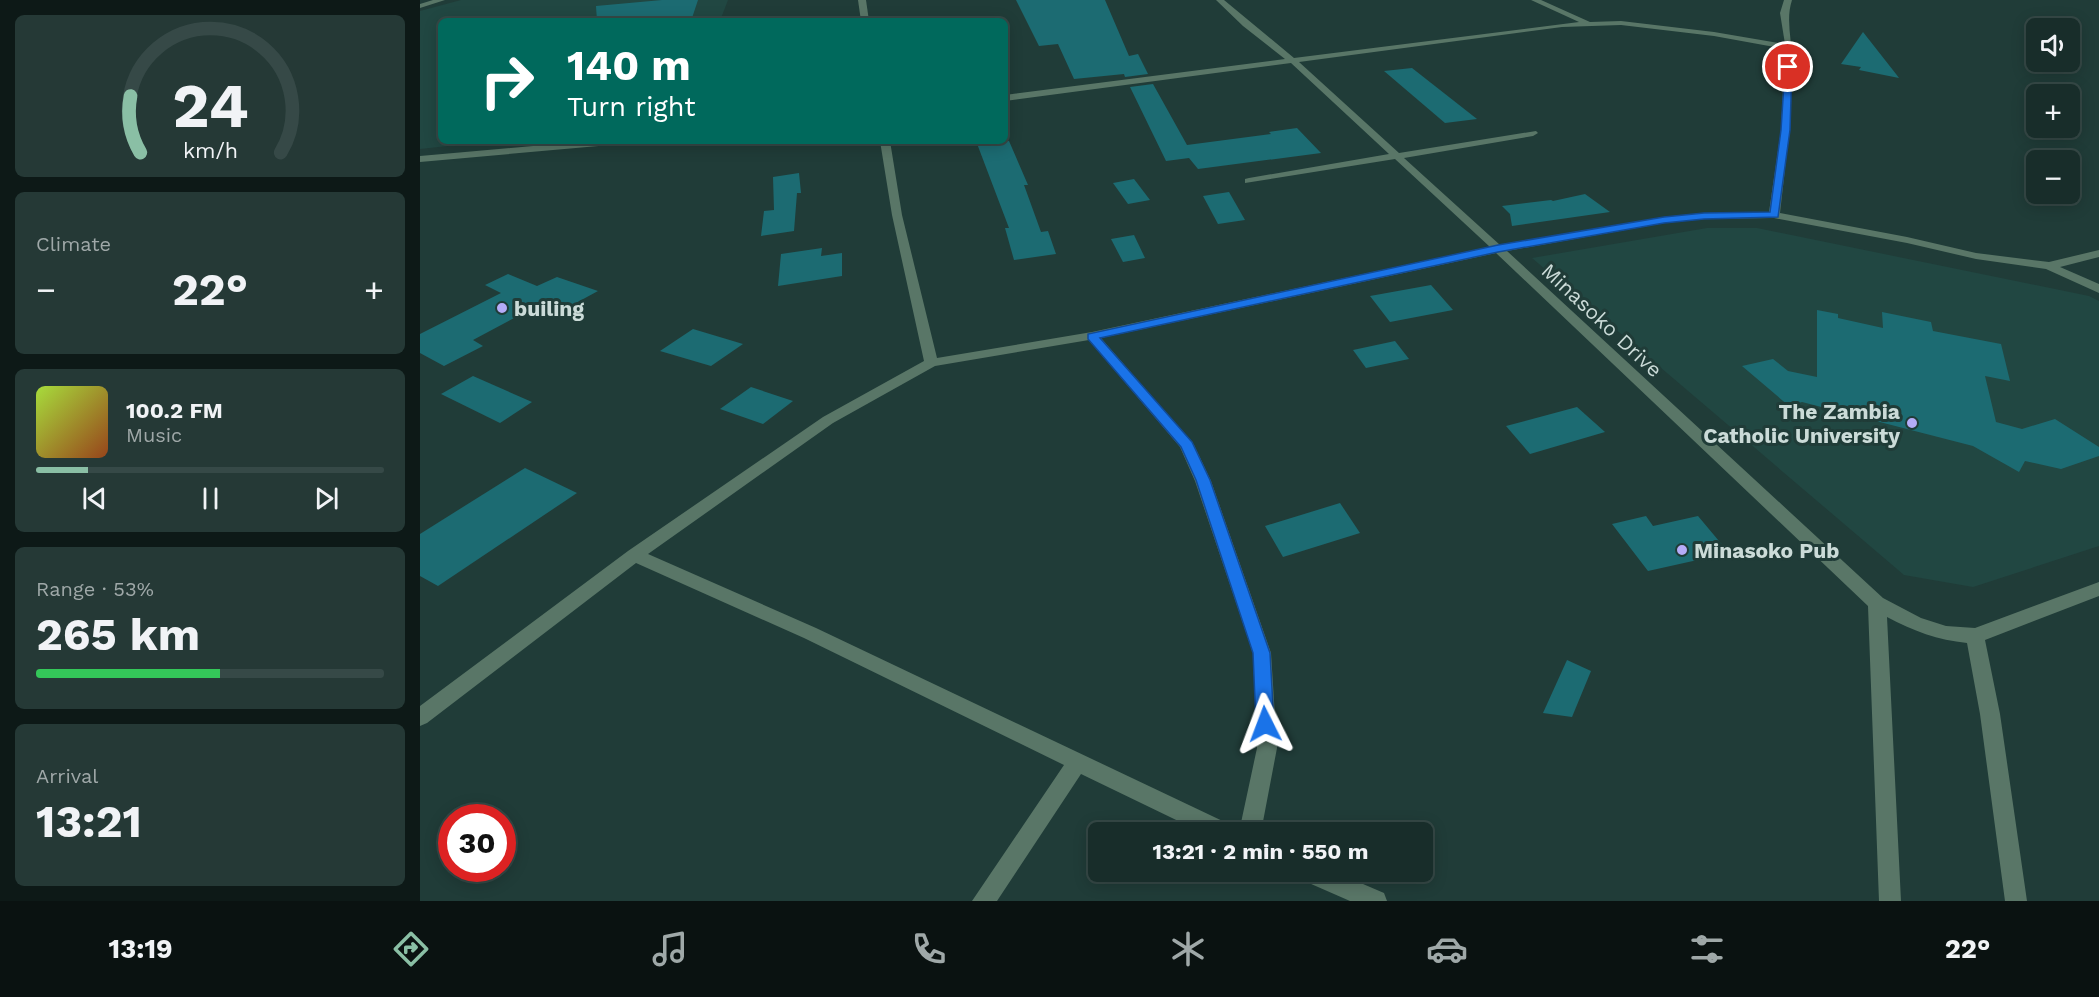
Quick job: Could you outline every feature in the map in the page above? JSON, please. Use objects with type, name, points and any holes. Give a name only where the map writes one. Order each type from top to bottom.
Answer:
[{"type":"street","points":[[420,6],[441,0]]},
{"type":"street","points":[[862,0],[865,18]]},
{"type":"street","name":"Minasoko Drive","points":[[1220,0],[1292,60],[1395,154],[1876,603],[1916,624],[1946,633],[1975,636]]},
{"type":"street","points":[[1535,0],[1589,24]]},
{"type":"street","points":[[1774,215],[1786,130],[1790,47],[1784,13],[1788,0]]},
{"type":"street","points":[[1008,98],[1562,25],[1638,25],[1714,34],[1790,47]]},
{"type":"street","points":[[1249,181],[1395,154],[1533,133]]},
{"type":"street","points":[[420,159],[588,144]]},
{"type":"street","points":[[885,144],[897,215],[931,363]]},
{"type":"street","points":[[420,717],[634,555],[828,420],[931,363],[1092,336],[1498,249],[1664,220],[1704,216],[1774,215],[1907,240],[1976,256],[2049,266],[2099,289]]},
{"type":"street","points":[[2049,266],[2099,253]]},
{"type":"street","points":[[1092,336],[1187,445],[1203,480],[1262,653],[1267,748],[1252,822]]},
{"type":"street","points":[[634,555],[1016,730],[1077,763],[1203,822]]},
{"type":"street","points":[[2016,901],[1990,714],[1975,636],[2099,589]]},
{"type":"street","points":[[1876,603],[1890,901]]},
{"type":"street","points":[[983,901],[1077,763]]},
{"type":"street","points":[[1333,882],[1376,901]]},
{"type":"shaded area","points":[[461,0],[728,0],[721,18],[438,18],[438,144],[466,144],[420,149],[420,11]]},
{"type":"shaded area","name":"The Zambia Catholic University","points":[[1707,228],[1757,228],[2089,296],[2099,301],[2099,546],[1973,587],[1904,575],[1532,258]]},
{"type":"building","points":[[662,0],[698,0],[692,18],[597,18],[596,6]]},
{"type":"building","points":[[1016,0],[1105,0],[1129,56],[1138,54],[1148,74],[1074,79],[1058,44],[1039,46]]},
{"type":"building","points":[[1863,32],[1899,78],[1841,64]]},
{"type":"building","points":[[1412,68],[1477,119],[1445,123],[1384,71]]},
{"type":"building","points":[[1153,84],[1187,145],[1271,134],[1269,132],[1297,128],[1321,153],[1198,169],[1189,158],[1166,161],[1130,87]]},
{"type":"building","points":[[1009,141],[1028,185],[1024,185],[1041,232],[1048,231],[1056,254],[1014,260],[1005,228],[1009,228],[977,144],[1008,144]]},
{"type":"building","points":[[799,173],[801,193],[797,193],[794,231],[761,236],[764,211],[774,210],[773,177]]},
{"type":"building","points":[[1134,179],[1150,200],[1128,204],[1113,183]]},
{"type":"building","points":[[1229,192],[1245,220],[1218,224],[1203,196]]},
{"type":"building","points":[[1585,194],[1610,212],[1512,226],[1510,214],[1502,206],[1553,201]]},
{"type":"building","points":[[1134,235],[1145,258],[1123,262],[1111,239]]},
{"type":"building","points":[[822,248],[821,256],[842,253],[842,276],[778,286],[781,254]]},
{"type":"building","name":"builing","points":[[508,274],[537,286],[557,277],[598,291],[552,316],[535,307],[473,340],[483,346],[444,366],[420,353],[420,334],[501,293],[485,285]]},
{"type":"building","points":[[1431,285],[1453,310],[1390,322],[1370,296]]},
{"type":"building","points":[[1817,310],[1838,314],[1838,318],[1883,328],[1882,312],[1931,322],[1933,331],[2001,344],[2010,381],[1985,376],[1996,422],[2022,429],[2055,419],[2099,447],[2099,456],[2061,469],[2025,461],[2019,472],[1973,446],[1802,402],[1789,406],[1742,366],[1773,359],[1788,371],[1817,377]]},
{"type":"building","points":[[693,329],[743,344],[711,366],[660,351]]},
{"type":"building","points":[[1395,341],[1409,359],[1366,368],[1353,350]]},
{"type":"building","points":[[473,376],[532,402],[500,423],[441,394]]},
{"type":"building","points":[[751,387],[793,401],[763,424],[720,409]]},
{"type":"building","points":[[1577,407],[1605,432],[1530,454],[1506,426]]},
{"type":"building","points":[[525,468],[577,493],[438,586],[420,576],[420,534]]},
{"type":"building","points":[[1340,503],[1360,533],[1283,557],[1265,526]]},
{"type":"building","points":[[1646,516],[1653,526],[1698,516],[1729,553],[1648,571],[1612,524]]},
{"type":"building","points":[[1567,660],[1591,671],[1572,717],[1543,713]]},
{"type":"place","name":"builing","points":[[502,308]]},
{"type":"place","name":"The Zambia Catholic University","points":[[1912,423]]},
{"type":"place","name":"Minasoko Pub","points":[[1682,550]]},
{"type":"route","points":[[1265,724],[1262,653],[1203,480],[1187,445],[1092,336],[1498,249],[1664,220],[1704,216],[1774,215],[1786,130],[1788,67]]}]
